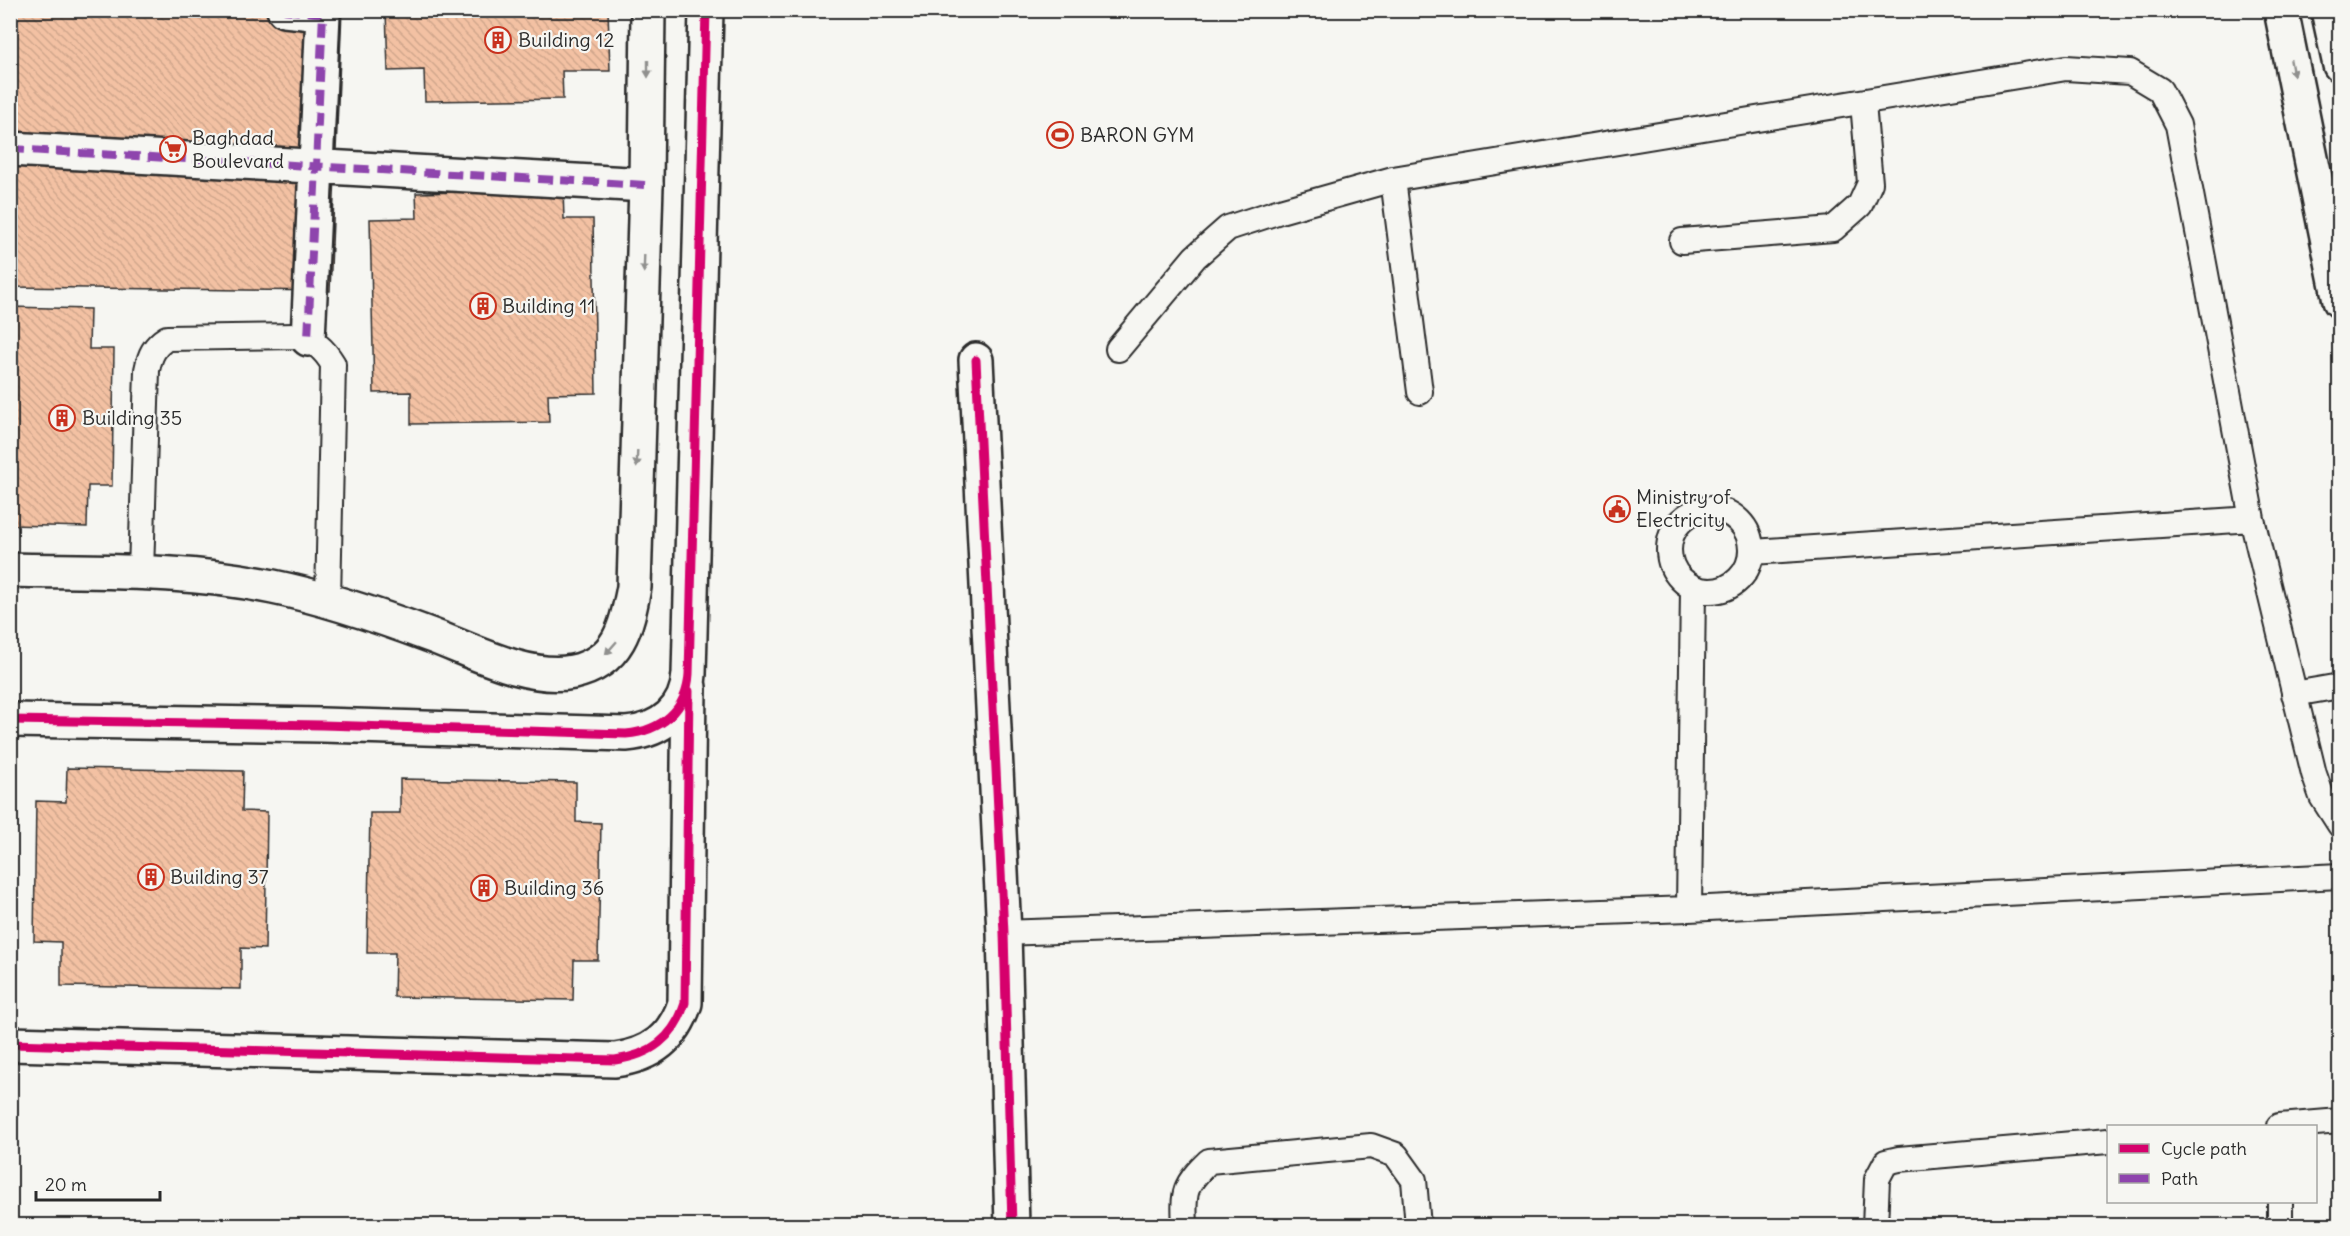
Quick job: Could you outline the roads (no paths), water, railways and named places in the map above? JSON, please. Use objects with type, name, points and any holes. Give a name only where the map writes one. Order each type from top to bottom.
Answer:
[{"type":"street","points":[[284,10],[323,14],[308,339]]},
{"type":"street","points":[[10,570],[141,573],[200,577],[272,587],[328,600],[529,671],[550,674],[573,672],[595,664],[614,648],[627,623],[634,586],[646,185],[648,10]]},
{"type":"street","points":[[10,1044],[615,1060],[632,1058],[648,1051],[662,1042],[672,1031],[685,1003],[689,674],[706,10]]},
{"type":"street","points":[[2281,10],[2340,301]]},
{"type":"street","points":[[2328,10],[2340,65]]},
{"type":"street","points":[[10,149],[646,185]]},
{"type":"street","points":[[976,360],[1004,933],[1012,1226]]},
{"type":"street","points":[[10,720],[322,725],[626,734],[651,729],[672,715],[686,694],[689,674]]},
{"type":"lane","points":[[1118,349],[1196,257],[1228,228],[1393,179],[2066,68],[2130,72],[2160,90],[2178,125],[2252,519],[2294,694],[2322,797],[2340,825]]},
{"type":"lane","points":[[1682,240],[1833,229],[1860,205],[1870,183],[1863,103]]},
{"type":"lane","points":[[1393,179],[1420,392]]},
{"type":"lane","points":[[141,573],[147,370],[149,358],[155,347],[167,338],[297,336],[308,339],[327,354],[333,364],[328,600]]},
{"type":"lane","points":[[1712,509],[1727,513],[1740,523],[1749,536],[1752,552],[1748,568],[1738,581],[1725,589],[1709,592],[1693,588],[1680,578],[1671,564],[1669,549],[1673,533],[1682,520],[1695,512],[1712,509]]},
{"type":"lane","points":[[1752,552],[2252,519]]},
{"type":"lane","points":[[1689,909],[1693,588]]},
{"type":"lane","points":[[2294,694],[2340,686]]},
{"type":"lane","points":[[1004,933],[1689,909],[2340,876]]},
{"type":"lane","points":[[2292,1125],[2340,1121]]},
{"type":"lane","points":[[1875,1226],[1877,1179],[1886,1162],[2107,1141]]},
{"type":"lane","points":[[1185,1226],[1183,1199],[1190,1179],[1209,1161],[1371,1146],[1396,1155],[1414,1180],[1418,1226]]},
{"type":"lane","points":[[2280,1203],[2280,1226]]},
{"type":"place","name":"Building 12","points":[[498,40]]},
{"type":"place","name":"BARON GYM","points":[[1060,135]]},
{"type":"place","name":"Baghdad Boulevard","points":[[173,149]]},
{"type":"place","name":"Building 11","points":[[483,306]]},
{"type":"place","name":"Building 35","points":[[62,418]]},
{"type":"place","name":"Ministry of Electricity","points":[[1617,509]]},
{"type":"place","name":"Building 37","points":[[151,877]]},
{"type":"place","name":"Building 36","points":[[484,888]]}]
